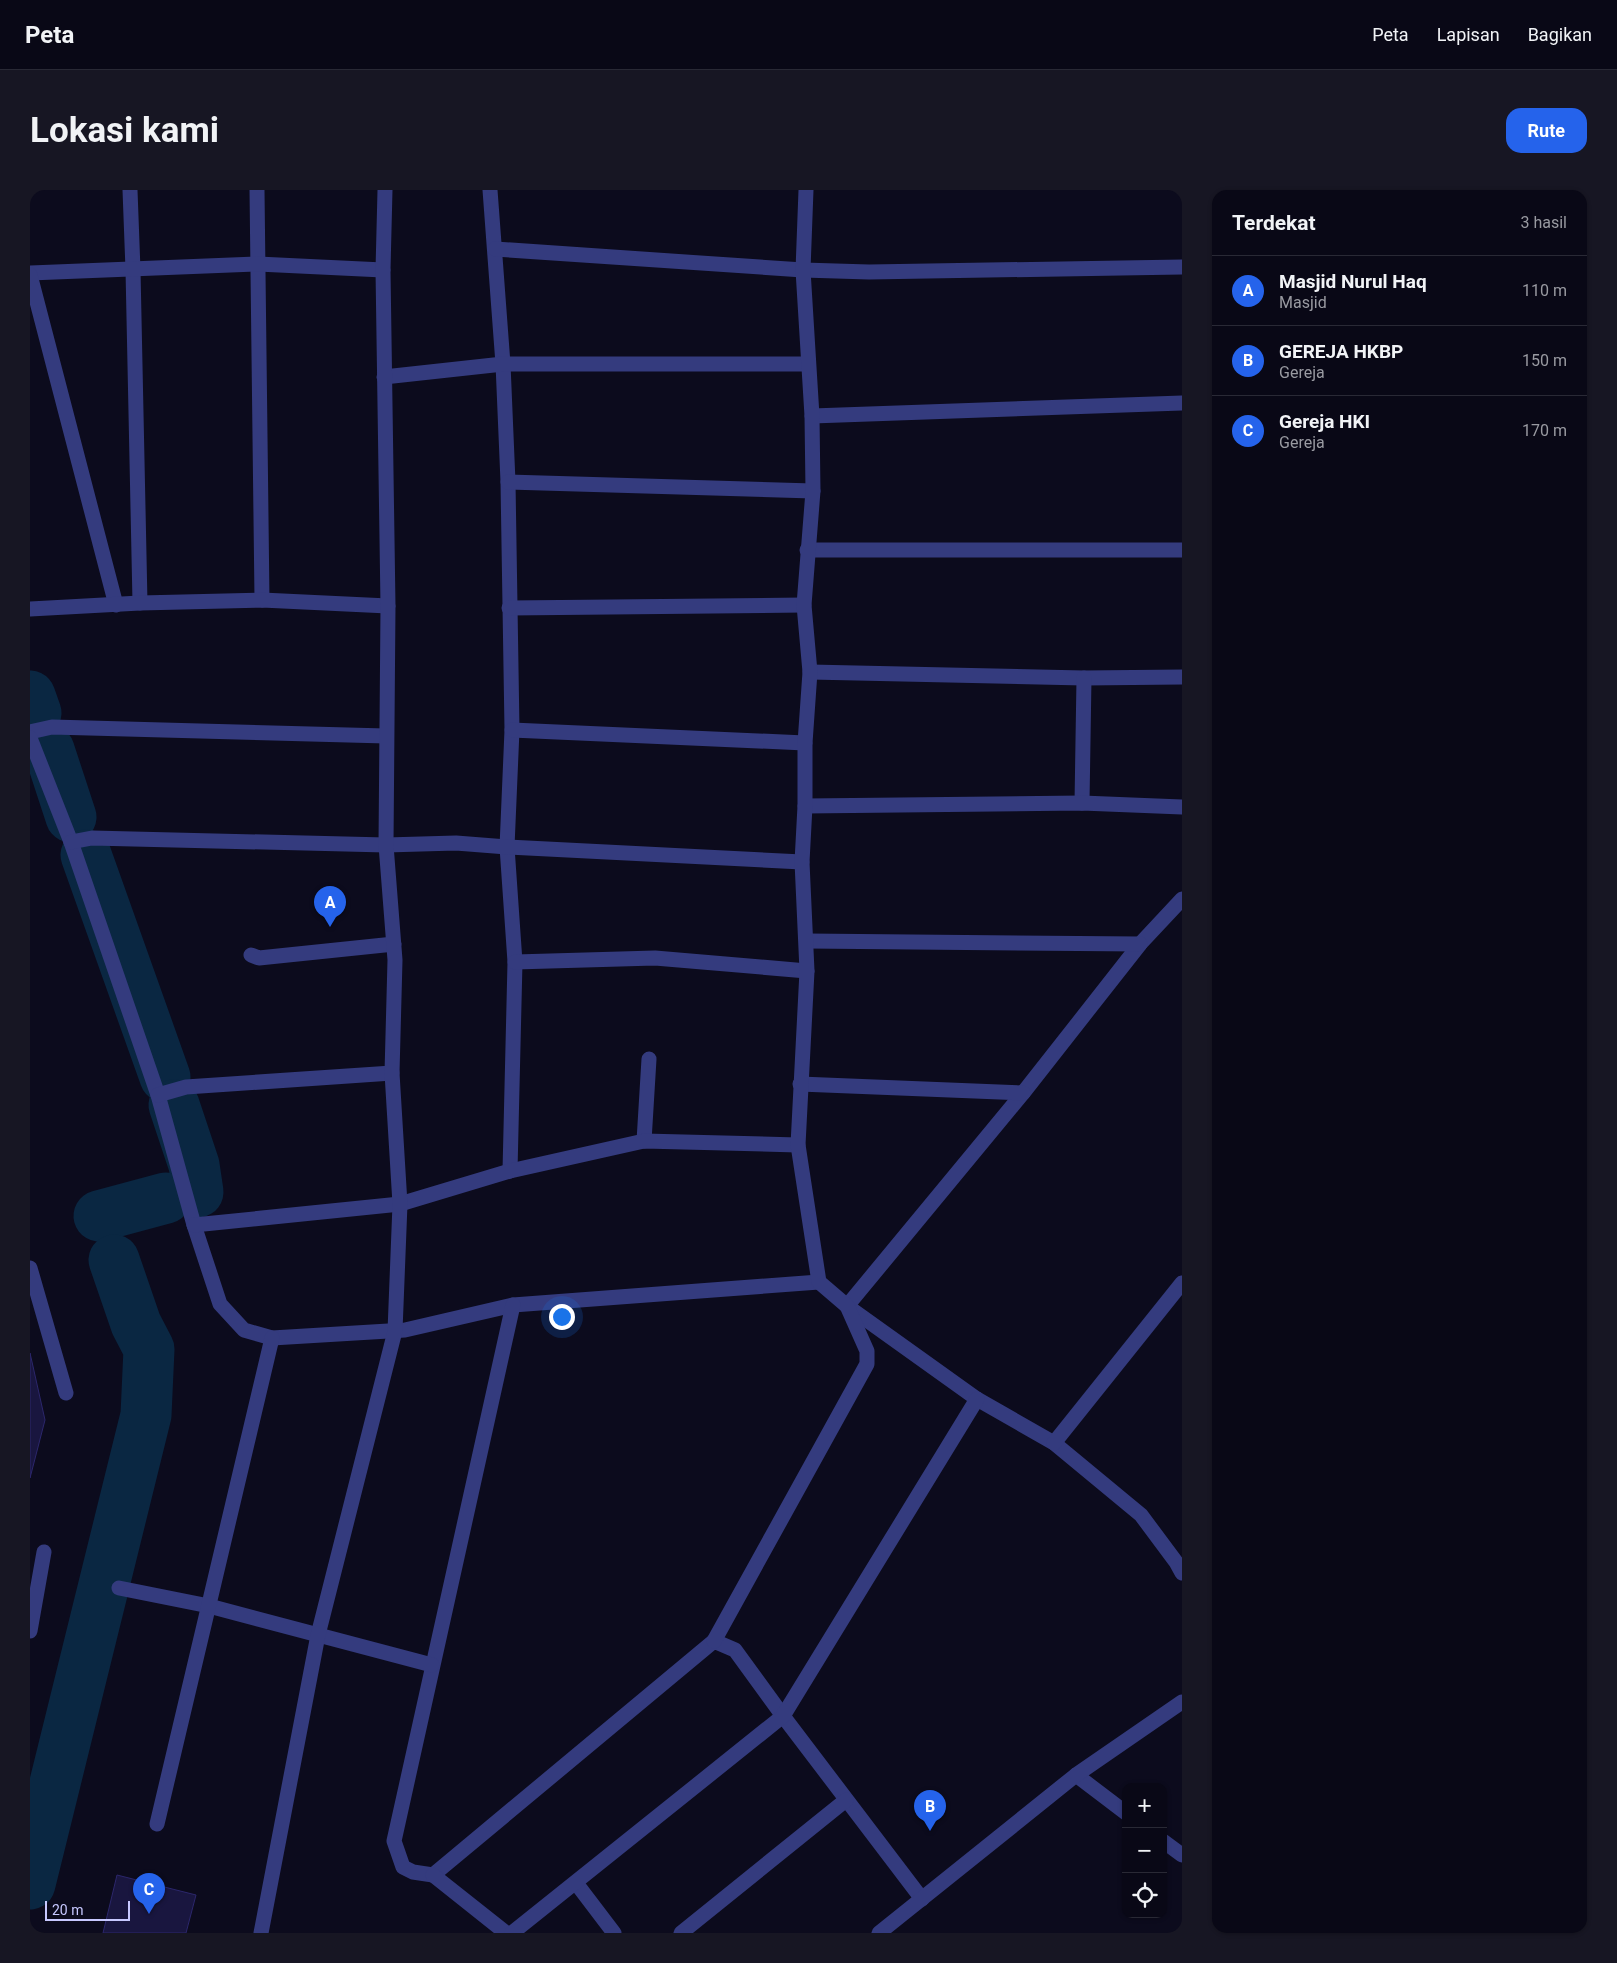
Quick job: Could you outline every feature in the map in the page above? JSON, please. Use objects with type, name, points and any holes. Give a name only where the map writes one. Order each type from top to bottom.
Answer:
[{"type":"street","points":[[130,190],[140,603]]},
{"type":"street","points":[[257,190],[262,600]]},
{"type":"street","points":[[261,1933],[318,1635],[395,1331],[400,1204],[392,1072],[394,944],[386,845],[388,606],[383,270],[385,190]]},
{"type":"street","points":[[490,190],[503,364],[508,482],[512,730],[507,847],[515,962],[510,1170]]},
{"type":"street","points":[[806,190],[803,270],[812,416],[813,491],[804,605],[810,672],[805,743],[805,806],[802,862],[806,971],[798,1145],[819,1282],[847,1306],[977,1400],[1054,1443],[1141,1515],[1182,1573]]},
{"type":"street","points":[[495,250],[803,270],[869,272],[1182,266]]},
{"type":"street","points":[[116,605],[30,274],[258,264],[383,270]]},
{"type":"street","points":[[384,377],[503,364],[808,364]]},
{"type":"street","points":[[812,416],[1182,403]]},
{"type":"street","points":[[508,482],[813,491]]},
{"type":"street","points":[[807,550],[1182,550]]},
{"type":"street","points":[[30,609],[140,603],[262,600],[388,606]]},
{"type":"street","points":[[509,608],[804,605]]},
{"type":"street","points":[[810,672],[1084,678],[1182,677]]},
{"type":"street","points":[[1082,803],[1084,678]]},
{"type":"street","points":[[30,732],[52,728],[386,736]]},
{"type":"street","points":[[512,730],[805,743]]},
{"type":"street","points":[[30,738],[71,842],[158,1094],[194,1225],[220,1304],[244,1330],[272,1338],[395,1331],[513,1305],[819,1282]]},
{"type":"street","points":[[805,806],[1082,803],[1182,807]]},
{"type":"street","points":[[71,842],[92,838],[386,845],[456,843],[802,862]]},
{"type":"street","points":[[847,1306],[1022,1093],[1140,944],[1182,900]]},
{"type":"street","points":[[806,941],[1140,944]]},
{"type":"street","points":[[251,955],[259,958],[394,944]]},
{"type":"street","points":[[515,962],[655,958],[806,971]]},
{"type":"street","points":[[644,1141],[649,1059]]},
{"type":"street","points":[[158,1094],[186,1087],[392,1072]]},
{"type":"street","points":[[800,1084],[1022,1093]]},
{"type":"street","points":[[194,1225],[400,1204],[510,1170],[644,1141],[798,1145]]},
{"type":"street","points":[[30,1268],[66,1393]]},
{"type":"street","points":[[1054,1443],[1182,1283]]},
{"type":"street","points":[[506,1933],[433,1875],[413,1872],[403,1867],[394,1841],[513,1305]]},
{"type":"street","points":[[433,1875],[714,1641],[867,1364],[867,1351],[847,1306]]},
{"type":"street","points":[[157,1824],[272,1338]]},
{"type":"street","points":[[512,1933],[783,1716],[977,1400]]},
{"type":"street","points":[[30,1631],[44,1552]]},
{"type":"street","points":[[118,1588],[208,1606],[432,1665]]},
{"type":"street","points":[[714,1641],[735,1650],[922,1899]]},
{"type":"street","points":[[879,1933],[1076,1776],[1180,1706]]},
{"type":"street","points":[[1076,1776],[1122,1810]]},
{"type":"street","points":[[681,1933],[846,1800]]},
{"type":"street","points":[[1167,1844],[1182,1855]]},
{"type":"street","points":[[576,1882],[614,1933]]},
{"type":"building","points":[[30,1353],[45,1420],[30,1478]]},
{"type":"building","points":[[117,1875],[196,1895],[186,1933],[103,1933]]},
{"type":"waterway","points":[[30,696],[36,713]]},
{"type":"waterway","points":[[49,750],[71,817]]},
{"type":"waterway","points":[[86,855],[165,1077]]},
{"type":"waterway","points":[[174,1105],[194,1165],[198,1192]]},
{"type":"waterway","points":[[99,1216],[166,1198]]},
{"type":"waterway","points":[[30,1884],[146,1415],[149,1349],[136,1324],[114,1260]]},
{"type":"place","name":"Masjid Nurul Haq","points":[[330,927]]},
{"type":"place","name":"GEREJA HKBP","points":[[930,1831]]},
{"type":"place","name":"Gereja HKI","points":[[149,1914]]}]
